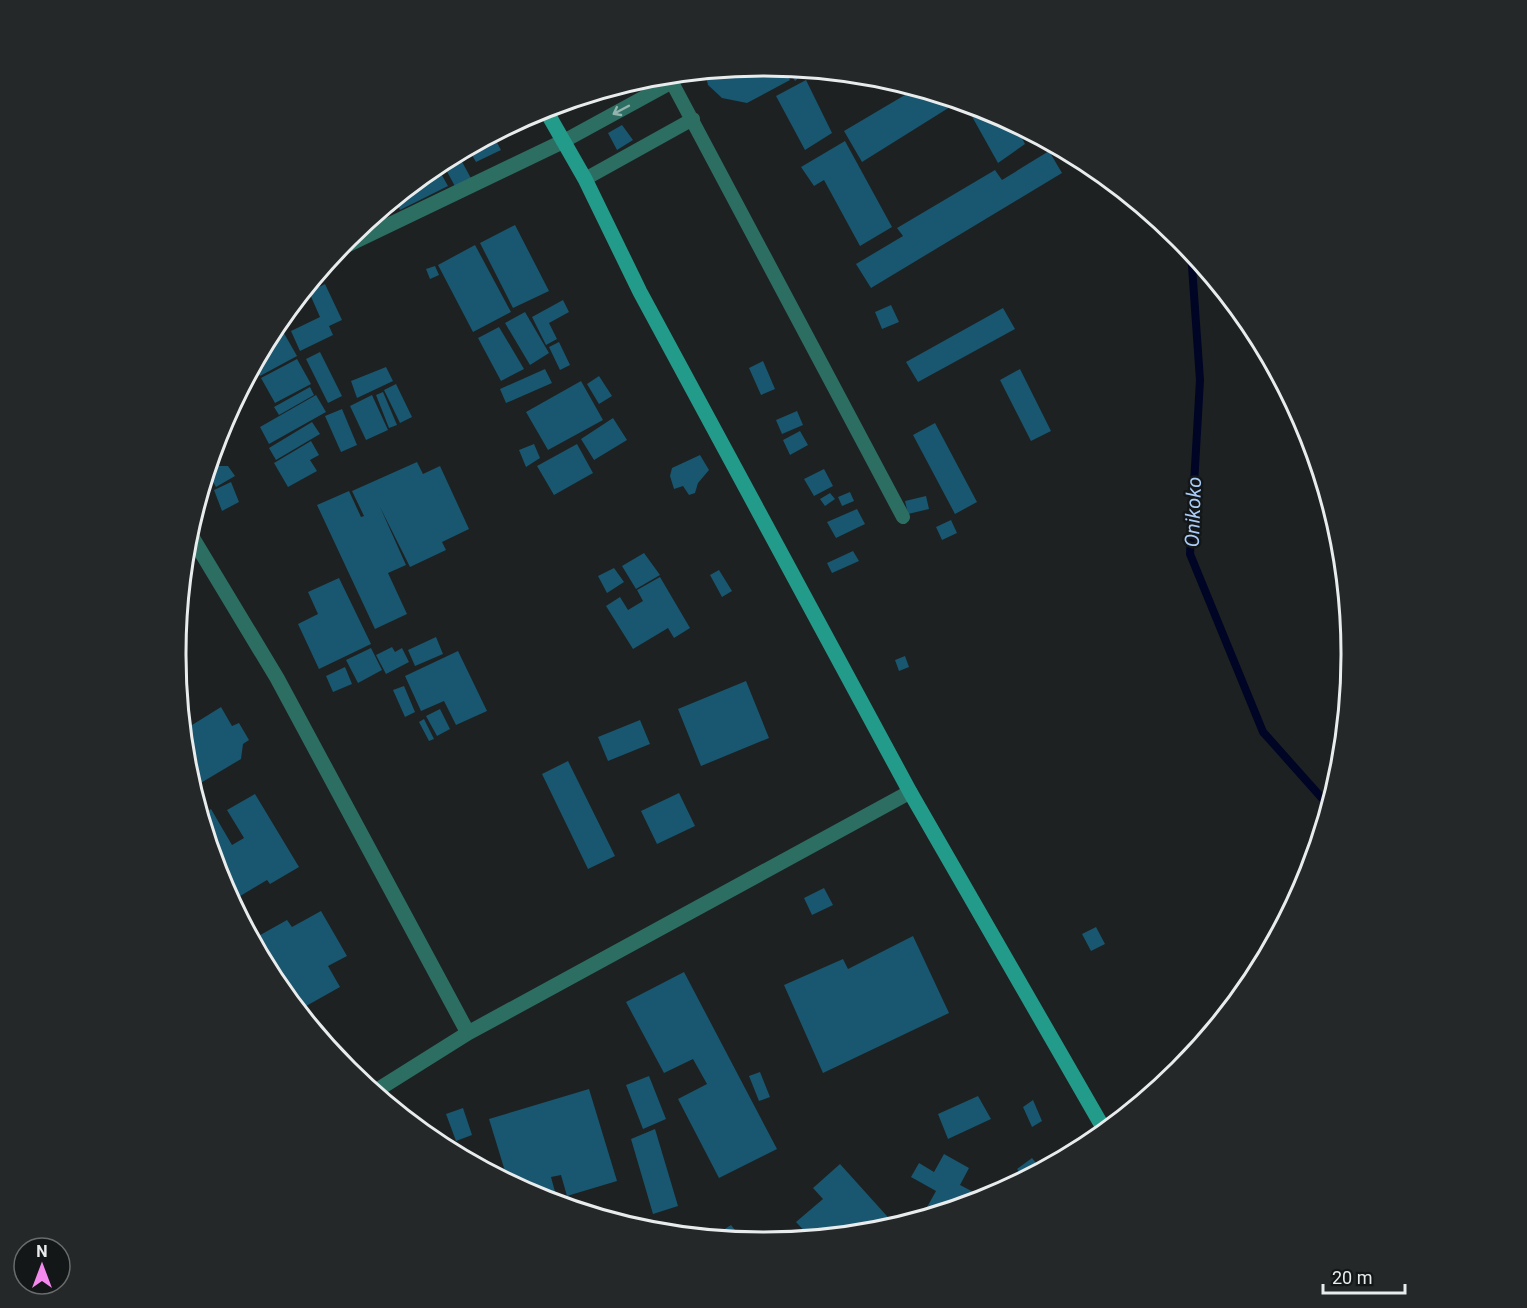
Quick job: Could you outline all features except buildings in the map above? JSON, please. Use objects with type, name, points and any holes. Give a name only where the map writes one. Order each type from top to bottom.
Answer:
[{"type":"main road","points":[[550,117],[585,179],[640,292],[910,792],[1100,1123]]},
{"type":"street","points":[[365,236],[564,141]]},
{"type":"street","points":[[196,544],[277,678],[468,1033]]},
{"type":"street","points":[[382,1087],[468,1033],[910,792]]},
{"type":"lane","points":[[673,84],[903,517]]},
{"type":"lane","points":[[564,141],[656,87]]},
{"type":"lane","points":[[585,179],[693,119]]},
{"type":"waterway","name":"Onikoko","points":[[1192,267],[1200,380],[1190,554],[1263,732],[1322,798]]}]
